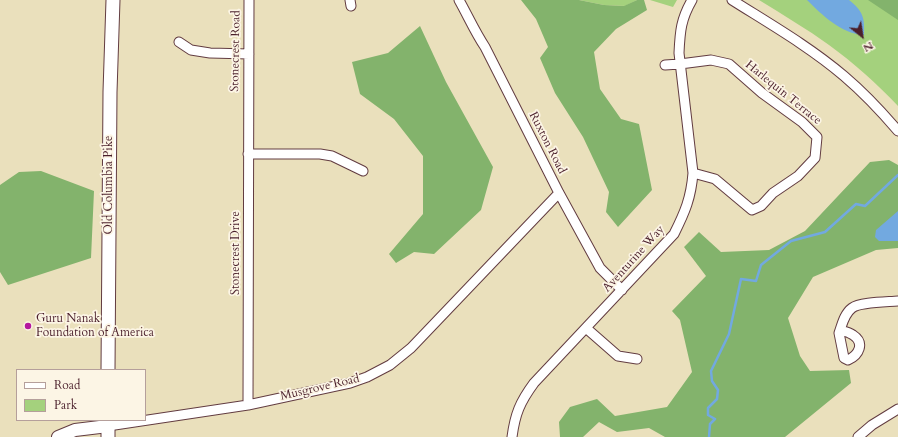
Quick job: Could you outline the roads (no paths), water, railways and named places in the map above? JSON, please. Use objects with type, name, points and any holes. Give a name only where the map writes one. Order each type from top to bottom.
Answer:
[{"type":"main road","name":"Old Columbia Pike","points":[[108,369],[112,0]]},
{"type":"street","name":"Stonecrest Road","points":[[248,101],[249,0]]},
{"type":"street","name":"Ruxton Road","points":[[459,0],[475,28],[477,35],[559,193],[600,268],[622,290]]},
{"type":"street","name":"Aventurine Way","points":[[512,437],[514,420],[523,399],[534,383],[674,234],[685,213],[691,191],[693,173],[679,53],[680,33],[684,14],[692,0]]},
{"type":"street","points":[[732,0],[809,49],[843,75],[878,108],[898,131]]},
{"type":"street","points":[[178,42],[190,50],[210,53],[249,54]]},
{"type":"street","name":"Harlequin Terrace","points":[[680,64],[711,60],[729,64],[762,93],[802,122],[817,137],[816,158],[798,176],[773,192],[761,206],[752,210],[715,179],[693,173]]},
{"type":"street","points":[[665,65],[680,64]]},
{"type":"street","name":"Stonecrest Drive","points":[[248,101],[248,405]]},
{"type":"street","points":[[248,154],[320,154],[332,156],[363,170]]},
{"type":"street","name":"Musgrove Road","points":[[58,437],[75,430],[108,428],[248,405],[350,383],[367,377],[390,364],[411,348],[559,193]]},
{"type":"street","points":[[840,330],[843,321],[852,308],[860,305],[898,301]]},
{"type":"street","points":[[586,328],[618,356],[637,359]]},
{"type":"street","points":[[858,437],[872,425],[898,409]]},
{"type":"water","points":[[807,0],[849,0],[862,15],[864,35],[848,31],[833,23]]},
{"type":"water","points":[[898,211],[898,241],[879,241],[875,237],[876,230]]},
{"type":"waterway","points":[[709,437],[710,424],[715,419],[708,415],[708,408],[717,399],[718,390],[712,381],[711,371],[729,334],[741,279],[756,281],[761,265],[791,241],[825,232],[856,204],[865,206],[898,175]]},
{"type":"place","name":"Guru Nanak Foundation of America","points":[[28,326]]}]
